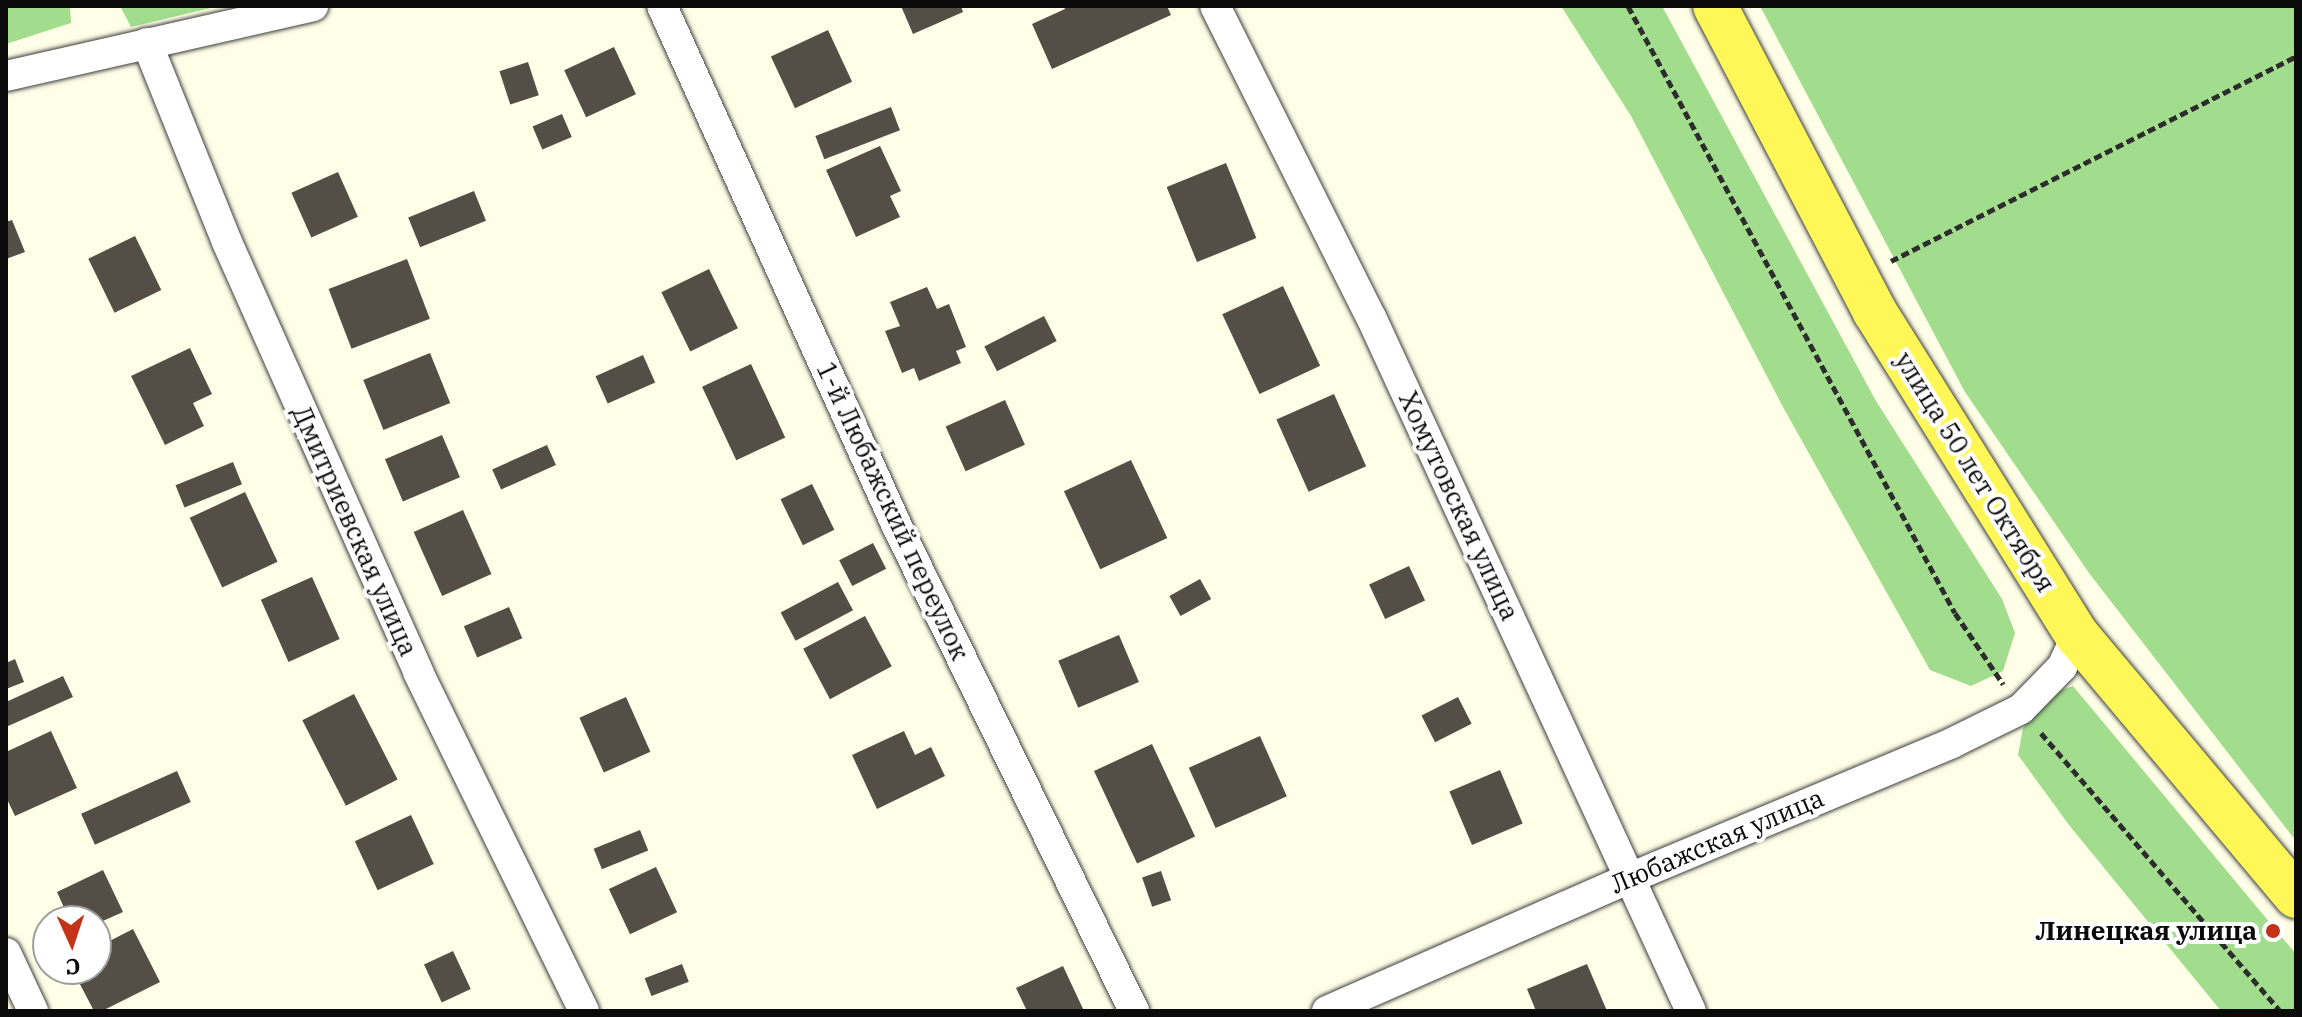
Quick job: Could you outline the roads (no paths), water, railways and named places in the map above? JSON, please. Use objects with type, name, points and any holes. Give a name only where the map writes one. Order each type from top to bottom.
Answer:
[{"type":"main road","name":"улица 50 лет Октября","points":[[1715,6],[1858,278],[1989,497],[2077,635],[2296,896]]},
{"type":"street","points":[[6,76],[313,6]]},
{"type":"street","name":"1-й Любажский переулок","points":[[662,6],[896,524],[1134,1011]]},
{"type":"street","name":"Хомутовская улица","points":[[1215,6],[1371,317],[1632,877],[1691,1011]]},
{"type":"street","name":"Дмитриевская улица","points":[[147,43],[227,242],[418,672],[584,1011]]},
{"type":"street","name":"Любажская улица","points":[[1327,1011],[1632,877],[1952,743],[2021,709],[2062,667],[2077,635]]},
{"type":"street","points":[[6,953],[33,1011]]},
{"type":"place","name":"Линецкая улица","points":[[2273,931]]}]
